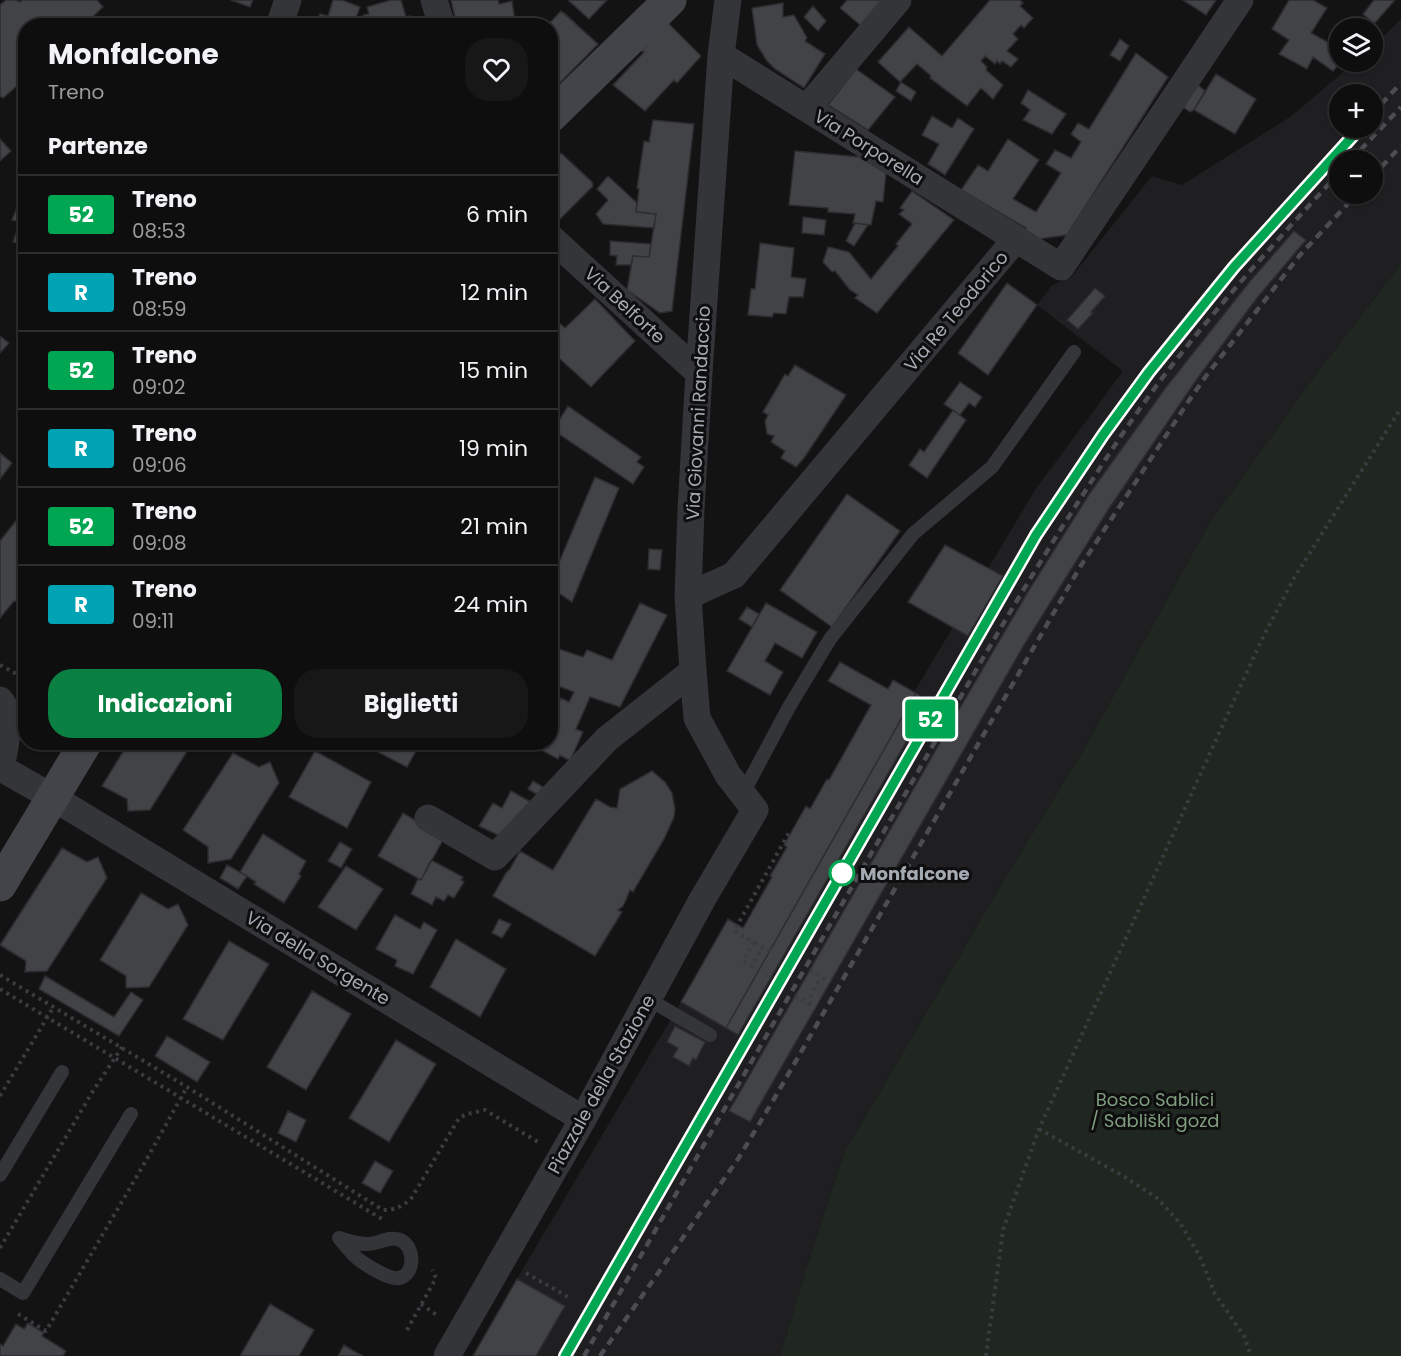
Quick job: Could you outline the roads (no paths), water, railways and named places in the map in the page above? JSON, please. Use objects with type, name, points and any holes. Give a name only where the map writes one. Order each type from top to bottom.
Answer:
[{"type":"street","points":[[282,18],[288,0]]},
{"type":"street","points":[[434,0],[440,18]]},
{"type":"street","points":[[558,109],[670,0]]},
{"type":"street","name":"Via Giovanni Randaccio","points":[[728,0],[721,55],[699,373],[688,596],[697,718],[728,775],[748,802]]},
{"type":"street","points":[[807,108],[898,0]]},
{"type":"street","name":"Via Re Teodorico","points":[[688,596],[734,575],[1016,239],[1061,267],[1240,0]]},
{"type":"street","name":"Via Porporella","points":[[721,55],[1016,239]]},
{"type":"street","name":"Via Belforte","points":[[558,244],[699,373]]},
{"type":"street","points":[[428,818],[495,856],[607,739],[693,671]]},
{"type":"street","points":[[0,700],[3,702],[8,720],[1,772]]},
{"type":"street","points":[[0,885],[81,750]]},
{"type":"street","name":"Via della Sorgente","points":[[1,772],[52,797],[583,1119]]},
{"type":"street","name":"Piazzale della Stazione","points":[[447,1356],[583,1119],[702,900],[748,802]]},
{"type":"lane","points":[[748,802],[789,707],[830,639],[913,534],[992,467],[1074,352]]},
{"type":"lane","points":[[648,999],[710,1035]]},
{"type":"lane","points":[[0,1175],[62,1072]]},
{"type":"lane","points":[[0,1279],[23,1293],[131,1114]]},
{"type":"lane","points":[[339,1238],[364,1245],[392,1238],[403,1241],[410,1251],[412,1261],[409,1270],[396,1279],[385,1275],[357,1258],[339,1238]]},
{"type":"railway","points":[[1383,102],[1401,83]]},
{"type":"railway","points":[[1360,150],[1401,107]]},
{"type":"railway","points":[[565,1356],[1036,535],[1103,435],[1149,372],[1234,267],[1351,138]]},
{"type":"railway","points":[[1383,165],[1401,146]]},
{"type":"railway","points":[[584,1356],[979,665],[1093,479],[1140,408],[1202,327],[1329,184]]},
{"type":"railway","points":[[600,1356],[738,1159],[1080,567],[1206,376],[1300,255],[1348,204]]},
{"type":"train","name":"52","points":[[565,1356],[1036,535],[1103,435],[1149,372],[1234,267],[1351,138]]},
{"type":"place","name":"Monfalcone","points":[[842,873]]},
{"type":"park label","name":"Bosco Sablici / Sabliški gozd","points":[[1155,1109]]}]
